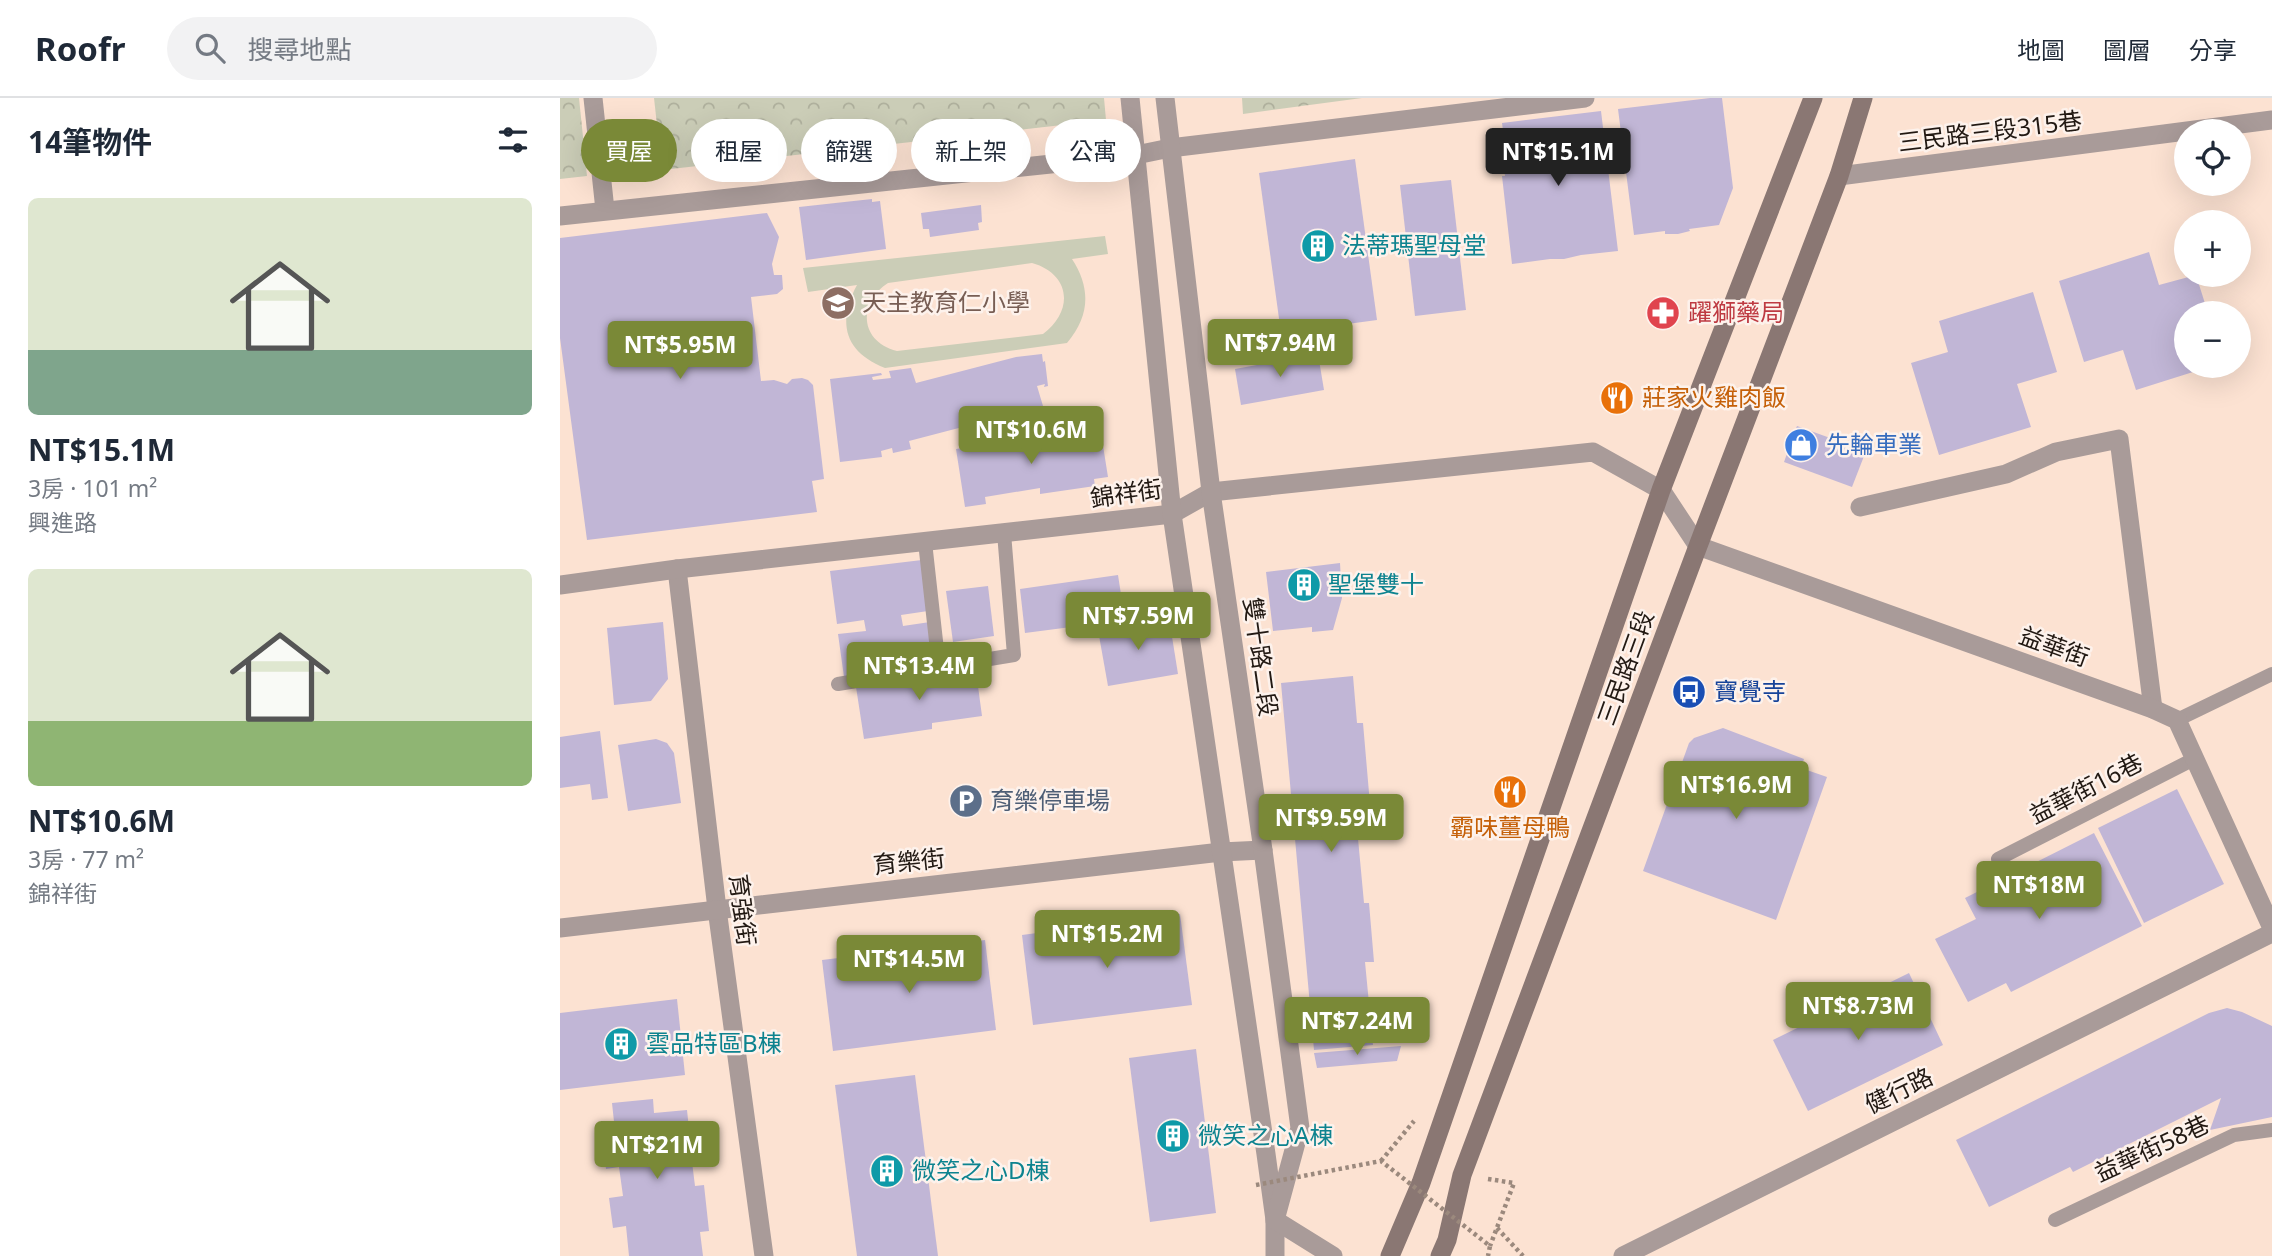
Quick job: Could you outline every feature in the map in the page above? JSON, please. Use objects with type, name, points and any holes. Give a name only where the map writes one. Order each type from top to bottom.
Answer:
[{"type":"main road","name":"三民路三段","points":[[1390,1256],[1425,1172],[1661,490],[1813,98]]},
{"type":"main road","name":"三民路三段","points":[[1440,1256],[1447,1240],[1462,1175],[1839,176],[1863,98]]},
{"type":"street","points":[[593,98],[605,210]]},
{"type":"street","name":"雙十路二段","points":[[1130,98],[1132,119]]},
{"type":"street","name":"雙十路二段","points":[[1165,98],[1211,492],[1300,1128],[1275,1220]]},
{"type":"street","points":[[1141,154],[1170,148],[1585,98]]},
{"type":"street","name":"三民路三段315巷","points":[[1839,176],[2272,120]]},
{"type":"street","points":[[560,216],[1045,164]]},
{"type":"street","name":"雙十路二段","points":[[1139,182],[1172,514],[1275,1220],[1275,1256]]},
{"type":"street","points":[[1860,507],[2006,474],[2056,452],[2119,439],[2153,709]]},
{"type":"street","name":"錦祥街","points":[[560,585],[677,569],[1172,514],[1211,492],[1593,452],[1661,490],[1698,546]]},
{"type":"street","name":"益華街","points":[[1698,546],[2153,709],[2177,720]]},
{"type":"street","name":"育強街","points":[[677,569],[717,909],[764,1256]]},
{"type":"street","points":[[2177,720],[2272,931]]},
{"type":"street","name":"育樂街","points":[[560,928],[1221,852],[1263,850]]},
{"type":"street","name":"健行路","points":[[1623,1256],[2272,931]]},
{"type":"street","points":[[1275,1220],[1333,1256]]},
{"type":"lane","points":[[838,684],[1014,655],[1004,533]]},
{"type":"lane","points":[[925,542],[940,668]]},
{"type":"lane","points":[[2177,720],[2272,674]]},
{"type":"lane","name":"益華街16巷","points":[[1998,859],[2194,759]]},
{"type":"lane","name":"益華街58巷","points":[[2055,1220],[2234,1135],[2272,1129]]},
{"type":"path","points":[[1256,1185],[1381,1161],[1415,1120]]},
{"type":"path","points":[[1381,1161],[1490,1246]]},
{"type":"path","points":[[1488,1256],[1514,1183]]},
{"type":"path","points":[[1497,1228],[1523,1256]]},
{"type":"green space","points":[[560,98],[579,98],[581,177],[560,179]]},
{"type":"green space","points":[[654,98],[1104,98],[1106,119],[1045,119],[1045,127],[1031,128],[1031,119],[911,119],[911,142],[897,144],[897,119],[801,119],[801,154],[787,156],[787,119],[691,119],[691,167],[677,168],[677,119],[656,119]]},
{"type":"green space","points":[[1242,98],[1362,98],[1243,114]]},
{"type":"green space","points":[[1105,236],[1108,254],[1072,259],[1082,281],[1085,302],[1080,323],[1067,343],[885,368],[861,353],[848,334],[847,311],[857,285],[808,292],[803,268]],"holes":[[[1032,263],[1045,268],[1061,284],[1064,294],[1060,315],[1043,334],[897,351],[885,346],[870,331],[867,311],[878,291],[888,283]]]},
{"type":"building","points":[[1722,98],[1733,188],[1719,225],[1689,229],[1690,231],[1678,234],[1665,234],[1665,231],[1634,235],[1618,109]]},
{"type":"building","points":[[1601,111],[1618,251],[1512,264],[1502,176],[1505,176],[1501,145],[1505,145],[1502,123]]},
{"type":"building","name":"法蒂瑪聖母堂","points":[[1355,159],[1377,320],[1281,333],[1259,173]]},
{"type":"building","points":[[1451,180],[1466,310],[1415,316],[1400,185]]},
{"type":"building","points":[[872,199],[872,202],[880,201],[886,249],[806,260],[799,207]]},
{"type":"building","points":[[981,205],[982,222],[978,223],[979,230],[930,237],[929,229],[923,229],[921,213]]},
{"type":"building","points":[[767,213],[779,237],[772,264],[774,275],[782,275],[783,289],[777,294],[751,297],[761,381],[774,380],[787,384],[792,379],[802,378],[813,385],[824,479],[812,481],[817,512],[587,540],[560,338],[560,238]]},
{"type":"building","points":[[2149,252],[2159,285],[2174,281],[2174,287],[2200,287],[2204,301],[2174,301],[2174,378],[2136,390],[2123,350],[2084,362],[2059,281]]},
{"type":"building","points":[[2033,292],[2057,372],[2017,384],[2031,427],[1939,455],[1911,363],[1948,352],[1939,321]]},
{"type":"building","points":[[1042,354],[1048,386],[1037,386],[1043,406],[909,441],[911,449],[893,453],[892,448],[881,451],[882,457],[840,462],[830,379],[881,373],[882,375],[872,377],[873,380],[891,378],[889,371],[911,368],[916,383],[1016,357]]},
{"type":"building","points":[[1318,354],[1324,390],[1241,405],[1235,369]]},
{"type":"building","points":[[1797,426],[1866,451],[1852,487],[1784,462]]},
{"type":"building","points":[[1081,430],[1082,436],[1101,433],[1108,477],[1094,479],[1095,486],[1040,494],[1040,488],[985,497],[986,504],[965,507],[956,449]]},
{"type":"building","points":[[922,560],[928,611],[901,615],[903,626],[930,622],[936,666],[844,677],[838,634],[866,631],[864,620],[837,624],[830,571]]},
{"type":"building","name":"聖堡雙十","points":[[1340,563],[1342,598],[1333,630],[1312,632],[1312,627],[1273,631],[1266,572]]},
{"type":"building","points":[[1118,575],[1125,620],[1025,633],[1020,589]]},
{"type":"building","points":[[988,586],[994,636],[953,642],[946,591]]},
{"type":"building","points":[[1169,618],[1178,674],[1108,686],[1098,630]]},
{"type":"building","points":[[663,622],[668,679],[651,701],[614,705],[607,628]]},
{"type":"building","points":[[975,664],[982,716],[932,723],[932,729],[864,739],[856,687],[929,676],[928,670]]},
{"type":"building","points":[[1353,676],[1357,723],[1363,723],[1371,816],[1356,817],[1364,903],[1369,903],[1374,962],[1365,962],[1373,1045],[1314,1050],[1281,683]]},
{"type":"building","points":[[1723,728],[1804,759],[1801,768],[1827,777],[1776,920],[1643,871],[1689,743],[1694,738]]},
{"type":"building","points":[[600,731],[608,798],[592,800],[590,784],[560,788],[560,737]]},
{"type":"building","points":[[656,739],[667,743],[674,753],[681,803],[628,811],[618,745]]},
{"type":"building","points":[[2177,789],[2224,884],[2144,923],[2098,828]]},
{"type":"building","points":[[2094,833],[2142,926],[2011,992],[2006,983],[1968,1002],[1935,939],[1976,919],[1965,898]]},
{"type":"building","points":[[1180,914],[1192,1005],[1033,1025],[1022,935]]},
{"type":"building","points":[[985,940],[996,1030],[833,1051],[822,960]]},
{"type":"building","points":[[1909,973],[1943,1045],[1808,1111],[1773,1040]]},
{"type":"building","name":"雲品特區B棟","points":[[677,999],[685,1075],[560,1090],[560,1013]]},
{"type":"building","points":[[2227,1008],[2272,1026],[2272,1117],[2210,1130],[2221,1098],[2073,1172],[2070,1167],[1989,1207],[1956,1140],[2209,1013]]},
{"type":"building","points":[[1401,1046],[1397,1061],[1317,1068],[1314,1053]]},
{"type":"building","name":"微笑之心A棟","points":[[1196,1049],[1216,1213],[1150,1222],[1129,1058]]},
{"type":"building","name":"微笑之心D棟","points":[[915,1075],[938,1256],[857,1256],[835,1085]]},
{"type":"building","points":[[653,1099],[654,1113],[687,1110],[689,1129],[698,1128],[701,1161],[692,1162],[695,1186],[704,1185],[709,1231],[700,1232],[703,1256],[629,1256],[626,1226],[613,1228],[609,1198],[623,1196],[619,1167],[606,1169],[603,1141],[616,1140],[612,1103]]},
{"type":"place","name":"法蒂瑪聖母堂","points":[[1318,246]]},
{"type":"place","name":"天主教育仁小學","points":[[838,303]]},
{"type":"place","name":"躍獅藥局","points":[[1663,313]]},
{"type":"place","name":"莊家火雞肉飯","points":[[1617,398]]},
{"type":"place","name":"先輪車業","points":[[1801,445]]},
{"type":"place","name":"聖堡雙十","points":[[1304,585]]},
{"type":"place","name":"寶覺寺","points":[[1689,692]]},
{"type":"place","name":"霸味薑母鴨","points":[[1510,792]]},
{"type":"place","name":"育樂停車場","points":[[966,801]]},
{"type":"place","name":"雲品特區B棟","points":[[621,1044]]},
{"type":"place","name":"微笑之心A棟","points":[[1173,1136]]},
{"type":"place","name":"微笑之心D棟","points":[[887,1171]]}]
